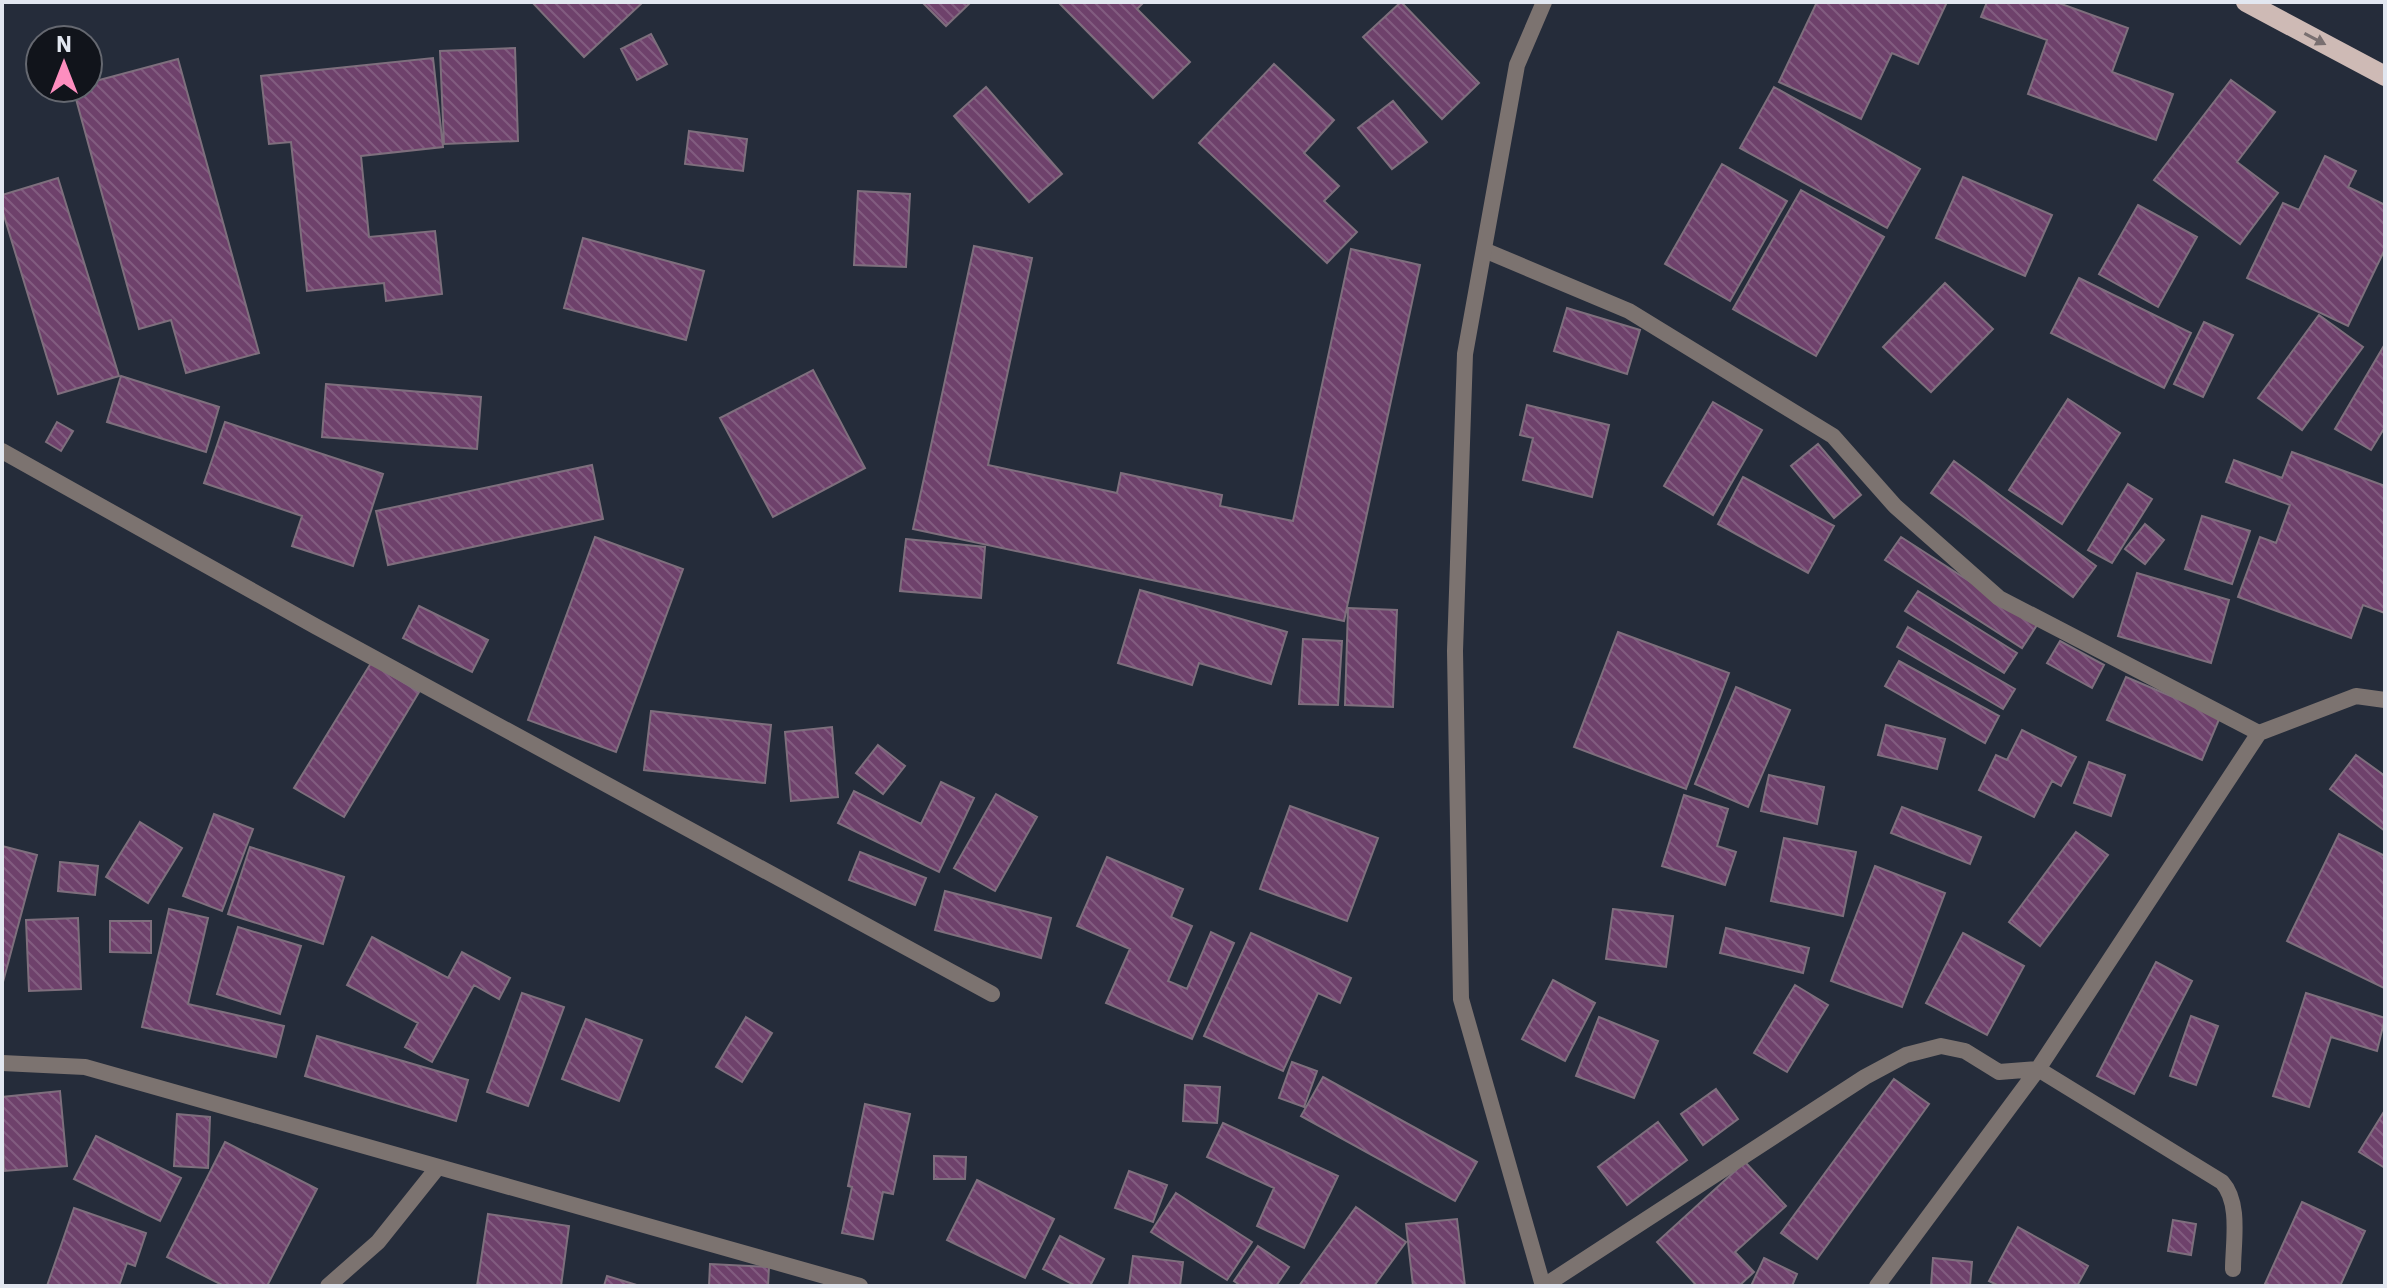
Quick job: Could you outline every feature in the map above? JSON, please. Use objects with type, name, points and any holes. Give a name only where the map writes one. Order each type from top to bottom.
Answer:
[{"type":"main road","points":[[2246,2],[2385,76]]},
{"type":"street","points":[[1544,2],[1517,65],[1465,354],[1455,651],[1461,999],[1544,1286],[1865,1077],[1906,1055],[1941,1046],[1965,1051],[1999,1072],[2038,1069],[2222,1182],[2230,1191],[2233,1205],[2233,1269]]},
{"type":"street","points":[[1484,250],[1629,311],[1833,436],[1895,506],[1999,598],[2259,733]]},
{"type":"street","points":[[2,451],[315,626],[992,994]]},
{"type":"street","points":[[1877,1286],[2038,1069],[2259,733],[2356,696],[2385,700]]},
{"type":"street","points":[[2,1063],[85,1067],[860,1286]]},
{"type":"street","points":[[328,1286],[378,1242],[438,1167]]},
{"type":"building","points":[[532,2],[643,2],[584,57]]},
{"type":"building","points":[[922,2],[971,2],[946,26]]},
{"type":"building","points":[[1058,2],[1144,2],[1137,9],[1190,62],[1153,98]]},
{"type":"building","points":[[1401,2],[1479,83],[1442,119],[1363,37]]},
{"type":"building","points":[[1817,2],[1947,2],[1918,64],[1892,53],[1861,119],[1779,82]]},
{"type":"building","points":[[1987,2],[2056,2],[2128,28],[2112,72],[2173,94],[2156,140],[2028,94],[2047,40],[1981,17]]},
{"type":"building","points":[[651,34],[667,64],[637,80],[621,49]]},
{"type":"building","points":[[515,48],[518,141],[444,144],[440,51]]},
{"type":"building","points":[[433,58],[443,147],[361,156],[369,237],[435,231],[442,294],[386,301],[384,283],[307,291],[291,142],[269,144],[261,76]]},
{"type":"building","points":[[178,59],[259,353],[186,373],[171,320],[139,329],[77,104],[104,104],[104,79]]},
{"type":"building","points":[[1274,64],[1334,120],[1304,153],[1339,186],[1324,201],[1357,232],[1327,263],[1199,143]]},
{"type":"building","points":[[2231,80],[2275,112],[2237,162],[2278,193],[2240,244],[2154,180]]},
{"type":"building","points":[[986,87],[1062,174],[1029,202],[954,116]]},
{"type":"building","points":[[1774,87],[1920,169],[1887,228],[1740,148]]},
{"type":"building","points":[[1393,101],[1427,142],[1392,169],[1358,128]]},
{"type":"building","points":[[689,131],[747,139],[743,171],[685,164]]},
{"type":"building","points":[[2325,156],[2356,171],[2348,187],[2385,205],[2385,249],[2348,326],[2247,278],[2283,203],[2299,210]]},
{"type":"building","points":[[1722,164],[1787,201],[1730,301],[1665,264]]},
{"type":"building","points":[[1963,177],[2052,215],[2025,276],[1936,238]]},
{"type":"building","points":[[58,178],[119,376],[58,394],[2,209],[2,195]]},
{"type":"building","points":[[1801,190],[1884,237],[1816,356],[1733,309]]},
{"type":"building","points":[[858,191],[910,194],[906,267],[854,265]]},
{"type":"building","points":[[2138,205],[2197,237],[2158,307],[2099,274]]},
{"type":"building","points":[[583,238],[704,271],[686,340],[564,308]]},
{"type":"building","points":[[974,246],[1032,258],[988,465],[1117,493],[1121,473],[1222,495],[1220,506],[1293,521],[1351,249],[1420,265],[1344,621],[913,529]]},
{"type":"building","points":[[2079,278],[2191,333],[2164,388],[2051,333]]},
{"type":"building","points":[[1945,283],[1993,329],[1931,392],[1883,347]]},
{"type":"building","points":[[1567,308],[1640,330],[1627,374],[1554,351]]},
{"type":"building","points":[[2319,315],[2363,347],[2302,430],[2258,398]]},
{"type":"building","points":[[2204,322],[2233,335],[2203,397],[2174,384]]},
{"type":"building","points":[[2385,344],[2385,427],[2371,450],[2335,429]]},
{"type":"building","points":[[813,370],[865,468],[773,517],[720,418]]},
{"type":"building","points":[[121,376],[219,407],[206,452],[107,422]]},
{"type":"building","points":[[326,384],[481,397],[477,449],[322,437]]},
{"type":"building","points":[[2068,399],[2120,433],[2062,524],[2009,490]]},
{"type":"building","points":[[1713,402],[1762,430],[1713,515],[1664,486]]},
{"type":"building","points":[[1527,405],[1609,425],[1592,497],[1523,480],[1533,438],[1520,435]]},
{"type":"building","points":[[57,422],[73,431],[61,451],[46,442]]},
{"type":"building","points":[[225,422],[383,474],[353,566],[292,546],[302,516],[204,483]]},
{"type":"building","points":[[1818,444],[1861,495],[1834,518],[1791,466]]},
{"type":"building","points":[[2292,452],[2385,486],[2385,613],[2363,605],[2351,638],[2238,597],[2260,537],[2276,543],[2290,505],[2226,482],[2234,460],[2282,478]]},
{"type":"building","points":[[1954,461],[2096,566],[2073,597],[1931,493]]},
{"type":"building","points":[[592,465],[603,519],[388,565],[376,511]]},
{"type":"building","points":[[1743,477],[1834,526],[1808,573],[1718,524]]},
{"type":"building","points":[[2128,484],[2152,499],[2112,563],[2088,550]]},
{"type":"building","points":[[2202,516],[2250,531],[2232,584],[2185,569]]},
{"type":"building","points":[[2145,524],[2164,540],[2145,564],[2125,549]]},
{"type":"building","points":[[595,537],[683,569],[616,752],[528,720]]},
{"type":"building","points":[[1901,537],[2037,625],[2022,648],[1885,560]]},
{"type":"building","points":[[906,539],[985,547],[981,598],[900,591]]},
{"type":"building","points":[[2137,573],[2229,600],[2211,663],[2118,636]]},
{"type":"building","points":[[1140,590],[1287,632],[1271,684],[1199,663],[1192,685],[1118,663]]},
{"type":"building","points":[[1918,591],[2017,653],[2004,673],[1905,611]]},
{"type":"building","points":[[419,606],[488,640],[472,672],[403,638]]},
{"type":"building","points":[[1348,608],[1397,610],[1393,707],[1345,705]]},
{"type":"building","points":[[1908,627],[2015,689],[2003,709],[1897,647]]},
{"type":"building","points":[[1618,632],[1729,673],[1686,789],[1574,747]]},
{"type":"building","points":[[1303,639],[1342,641],[1338,705],[1299,704]]},
{"type":"building","points":[[2060,641],[2104,665],[2092,688],[2047,663]]},
{"type":"building","points":[[1899,661],[1999,716],[1985,743],[1885,686]]},
{"type":"building","points":[[371,663],[419,692],[344,817],[294,788]]},
{"type":"building","points":[[2126,677],[2220,717],[2202,760],[2107,720]]},
{"type":"building","points":[[1736,687],[1790,710],[1748,807],[1695,784]]},
{"type":"building","points":[[651,711],[771,725],[765,783],[644,770]]},
{"type":"building","points":[[1886,725],[1945,739],[1937,769],[1878,755]]},
{"type":"building","points":[[832,727],[838,797],[791,801],[785,732]]},
{"type":"building","points":[[2022,730],[2076,757],[2061,786],[2052,781],[2034,817],[1979,790],[1996,755],[2007,760]]},
{"type":"building","points":[[878,745],[905,766],[883,794],[856,773]]},
{"type":"building","points":[[2356,755],[2385,776],[2385,831],[2330,789]]},
{"type":"building","points":[[2089,762],[2125,775],[2111,816],[2074,803]]},
{"type":"building","points":[[1769,775],[1824,787],[1817,824],[1761,811]]},
{"type":"building","points":[[941,782],[974,798],[939,872],[838,823],[854,791],[921,824]]},
{"type":"building","points":[[996,794],[1037,817],[995,891],[954,868]]},
{"type":"building","points":[[1684,795],[1728,809],[1717,846],[1736,852],[1725,885],[1662,866]]},
{"type":"building","points":[[1290,806],[1378,838],[1347,921],[1260,889]]},
{"type":"building","points":[[1902,807],[1981,837],[1970,864],[1891,833]]},
{"type":"building","points":[[214,814],[253,829],[222,911],[183,896]]},
{"type":"building","points":[[140,822],[182,848],[148,903],[106,877]]},
{"type":"building","points":[[2076,832],[2108,855],[2040,946],[2009,922]]},
{"type":"building","points":[[2339,834],[2385,856],[2384,988],[2287,941]]},
{"type":"building","points":[[1784,838],[1856,852],[1843,916],[1771,901]]},
{"type":"building","points":[[2,846],[37,855],[3,982],[2,982]]},
{"type":"building","points":[[250,847],[344,877],[323,944],[228,914]]},
{"type":"building","points":[[860,852],[926,878],[915,905],[849,880]]},
{"type":"building","points":[[1107,857],[1183,889],[1171,917],[1192,926],[1168,981],[1187,989],[1211,932],[1234,943],[1192,1039],[1106,1003],[1130,949],[1077,926]]},
{"type":"building","points":[[60,862],[98,866],[95,895],[58,891]]},
{"type":"building","points":[[1875,866],[1945,893],[1902,1007],[1831,981]]},
{"type":"building","points":[[945,891],[1051,918],[1041,958],[935,930]]},
{"type":"building","points":[[169,909],[208,918],[188,1004],[284,1026],[276,1057],[142,1027]]},
{"type":"building","points":[[1613,909],[1673,916],[1666,967],[1606,959]]},
{"type":"building","points":[[78,918],[81,989],[29,991],[26,920]]},
{"type":"building","points":[[110,921],[151,921],[151,953],[110,952]]},
{"type":"building","points":[[238,927],[301,946],[280,1014],[217,994]]},
{"type":"building","points":[[1726,928],[1809,948],[1803,973],[1720,953]]},
{"type":"building","points":[[1251,933],[1351,978],[1340,1003],[1318,993],[1283,1071],[1204,1036]]},
{"type":"building","points":[[1963,933],[2024,966],[1987,1035],[1926,1003]]},
{"type":"building","points":[[372,937],[448,978],[462,952],[510,978],[499,999],[474,985],[432,1062],[405,1047],[418,1023],[347,985]]},
{"type":"building","points":[[2156,962],[2192,981],[2134,1094],[2097,1076]]},
{"type":"building","points":[[1553,980],[1595,1003],[1565,1061],[1522,1039]]},
{"type":"building","points":[[1795,985],[1828,1005],[1787,1072],[1754,1053]]},
{"type":"building","points":[[522,993],[564,1007],[528,1106],[487,1092]]},
{"type":"building","points":[[2306,993],[2385,1018],[2377,1051],[2331,1037],[2309,1107],[2273,1096]]},
{"type":"building","points":[[2191,1016],[2218,1026],[2196,1085],[2170,1076]]},
{"type":"building","points":[[746,1017],[772,1033],[742,1082],[716,1067]]},
{"type":"building","points":[[1599,1017],[1658,1041],[1634,1098],[1576,1076]]},
{"type":"building","points":[[586,1019],[642,1040],[619,1101],[562,1079]]},
{"type":"building","points":[[317,1036],[468,1080],[456,1121],[305,1076]]},
{"type":"building","points":[[1292,1062],[1317,1071],[1304,1107],[1279,1098]]},
{"type":"building","points":[[1323,1077],[1477,1162],[1455,1201],[1301,1116]]},
{"type":"building","points":[[1894,1079],[1929,1104],[1817,1259],[1781,1233]]},
{"type":"building","points":[[1185,1085],[1220,1087],[1217,1123],[1183,1121]]},
{"type":"building","points":[[1716,1089],[1738,1119],[1703,1145],[1681,1114]]},
{"type":"building","points":[[60,1091],[67,1166],[4,1171],[2,1097]]},
{"type":"building","points":[[865,1104],[910,1114],[893,1194],[883,1192],[873,1239],[842,1233]]},
{"type":"building","points":[[2385,1110],[2385,1168],[2359,1152]]},
{"type":"building","points":[[177,1114],[210,1117],[208,1168],[174,1166]]},
{"type":"building","points":[[1658,1122],[1687,1160],[1627,1205],[1598,1167]]},
{"type":"building","points":[[1223,1123],[1338,1176],[1304,1248],[1257,1226],[1274,1188],[1207,1157]]},
{"type":"building","points":[[96,1136],[181,1178],[160,1221],[74,1179]]},
{"type":"building","points":[[225,1142],[317,1189],[267,1286],[224,1286],[167,1257]]},
{"type":"building","points":[[934,1156],[966,1157],[965,1179],[934,1179]]},
{"type":"building","points":[[1745,1162],[1786,1206],[1735,1252],[1754,1272],[1739,1286],[1697,1286],[1657,1242]]},
{"type":"building","points":[[1129,1171],[1167,1185],[1153,1222],[1115,1208]]},
{"type":"building","points":[[977,1180],[1054,1219],[1025,1278],[947,1240]]},
{"type":"building","points":[[1176,1193],[1252,1242],[1227,1280],[1151,1232]]},
{"type":"building","points":[[2302,1202],[2365,1231],[2340,1286],[2264,1286]]},
{"type":"building","points":[[1356,1207],[1406,1242],[1374,1286],[1299,1286]]},
{"type":"building","points":[[74,1208],[146,1233],[135,1266],[127,1263],[119,1286],[47,1286]]},
{"type":"building","points":[[488,1214],[569,1226],[561,1286],[477,1286]]},
{"type":"building","points":[[1457,1219],[1465,1286],[1413,1286],[1406,1224]]},
{"type":"building","points":[[2173,1220],[2196,1224],[2191,1255],[2168,1251]]},
{"type":"building","points":[[2018,1227],[2088,1266],[2077,1286],[1999,1286],[1989,1281]]},
{"type":"building","points":[[1060,1236],[1104,1259],[1090,1286],[1076,1286],[1043,1269]]},
{"type":"building","points":[[1258,1246],[1289,1267],[1276,1286],[1241,1286],[1234,1281]]},
{"type":"building","points":[[1133,1256],[1183,1262],[1180,1286],[1129,1286]]},
{"type":"building","points":[[1764,1258],[1797,1274],[1792,1286],[1751,1286]]},
{"type":"building","points":[[1933,1258],[1972,1262],[1970,1286],[1931,1286]]},
{"type":"building","points":[[710,1264],[769,1267],[768,1286],[709,1286]]},
{"type":"building","points":[[607,1276],[640,1286],[604,1286]]}]
